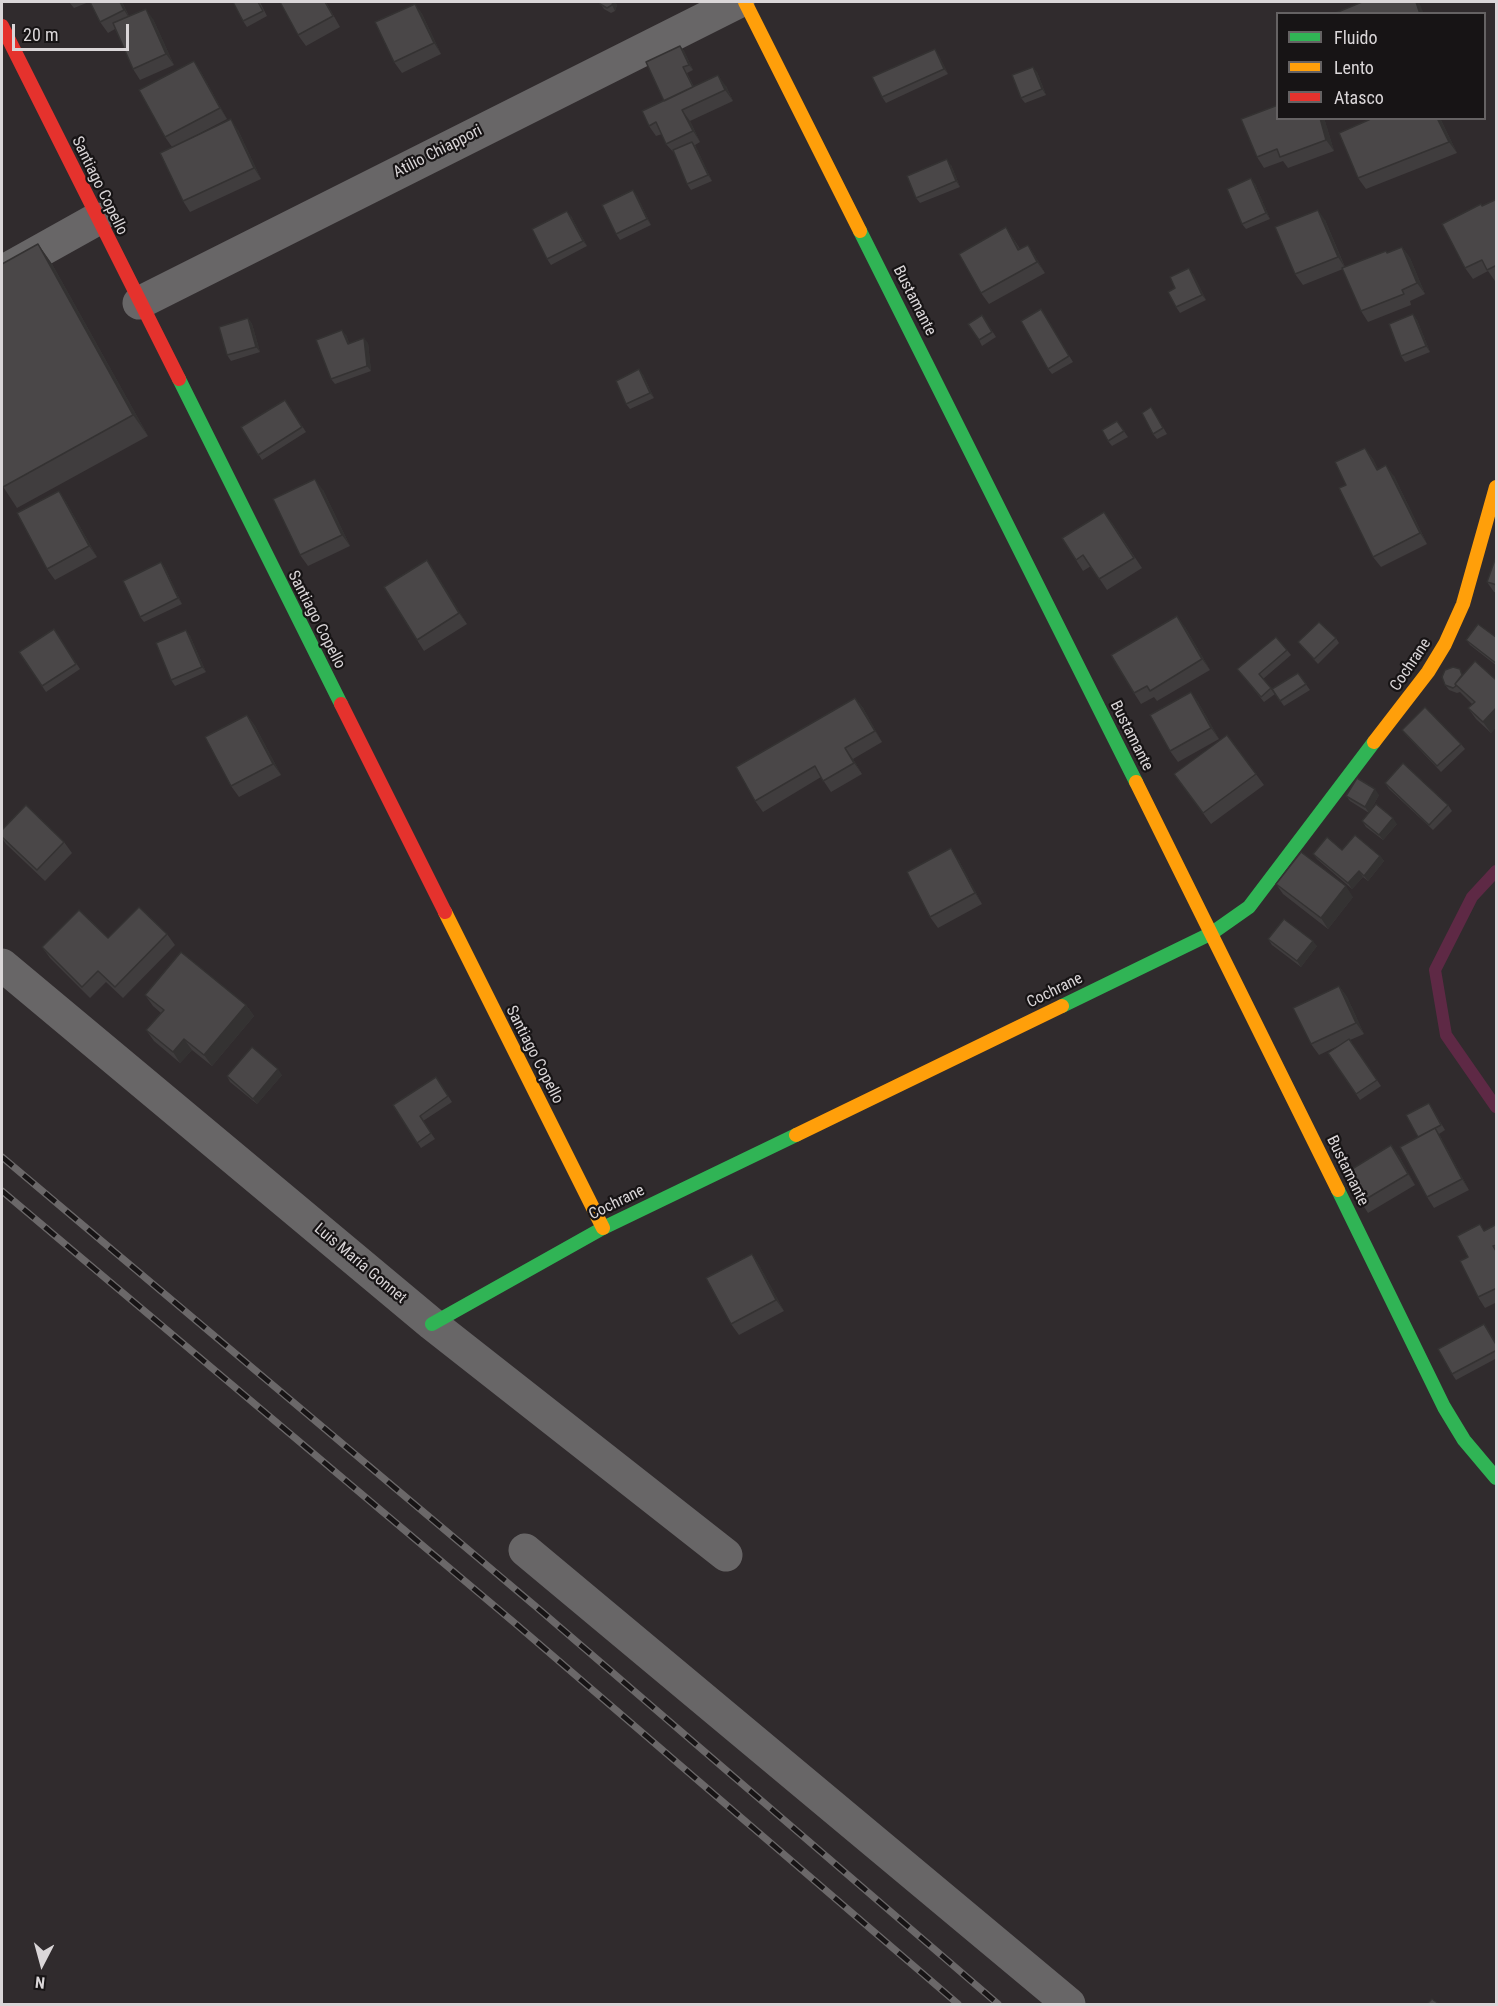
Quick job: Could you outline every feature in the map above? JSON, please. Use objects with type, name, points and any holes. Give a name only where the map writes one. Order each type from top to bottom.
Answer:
[{"type":"street","name":"Atilio Chiappori","points":[[138,303],[738,2]]},
{"type":"street","name":"Bustamante","points":[[745,2],[1212,933],[1444,1407],[1464,1440],[1497,1478]]},
{"type":"street","name":"Santiago Copello","points":[[2,26],[138,303],[603,1228]]},
{"type":"street","points":[[2,272],[97,219]]},
{"type":"street","name":"Cochrane","points":[[432,1324],[603,1228],[1212,933],[1250,907],[1428,672],[1445,644],[1463,604],[1497,487]]},
{"type":"street","name":"Luis María Gonnet","points":[[2,965],[432,1324],[726,1555]]},
{"type":"street","points":[[525,1550],[1069,2004]]},
{"type":"building","points":[[90,2],[120,2],[124,10],[100,22]]},
{"type":"building","points":[[233,2],[258,2],[263,11],[243,21]]},
{"type":"building","points":[[280,2],[325,2],[333,16],[298,35]]},
{"type":"building","points":[[599,2],[613,2],[607,8]]},
{"type":"building","points":[[1362,2],[1416,2],[1419,12],[1338,12]]},
{"type":"building","points":[[415,4],[434,43],[394,62],[375,22]]},
{"type":"building","points":[[146,9],[166,54],[133,69],[113,23]]},
{"type":"building","points":[[680,46],[689,65],[683,67],[693,87],[664,101],[646,62]]},
{"type":"building","points":[[935,49],[944,69],[882,97],[872,77]]},
{"type":"building","points":[[194,61],[220,108],[165,137],[139,90]]},
{"type":"building","points":[[1033,67],[1042,89],[1021,98],[1012,75]]},
{"type":"building","points":[[718,75],[725,90],[682,110],[693,131],[666,144],[656,122],[649,126],[642,111]]},
{"type":"building","points":[[1276,106],[1276,120],[1321,120],[1326,140],[1280,157],[1277,149],[1257,157],[1241,119]]},
{"type":"building","points":[[231,119],[254,168],[183,201],[160,153]]},
{"type":"building","points":[[1368,120],[1438,120],[1449,142],[1358,178],[1339,133]]},
{"type":"building","points":[[692,142],[708,175],[687,184],[673,150]]},
{"type":"building","points":[[947,159],[956,181],[916,198],[907,176]]},
{"type":"building","points":[[1251,178],[1266,213],[1242,224],[1227,189]]},
{"type":"building","points":[[633,190],[647,219],[616,234],[602,205]]},
{"type":"building","points":[[1497,199],[1497,265],[1487,270],[1482,260],[1465,268],[1442,224],[1481,204],[1482,206]]},
{"type":"building","points":[[1318,210],[1338,257],[1295,274],[1275,227]]},
{"type":"building","points":[[567,211],[583,241],[547,259],[532,229]]},
{"type":"building","points":[[1006,227],[1018,250],[1028,245],[1037,262],[981,293],[959,254]]},
{"type":"building","points":[[38,244],[133,415],[3,487],[2,264]]},
{"type":"building","points":[[1402,247],[1417,283],[1402,290],[1404,294],[1361,311],[1342,268]]},
{"type":"building","points":[[1189,268],[1202,295],[1176,307],[1168,292],[1175,288],[1170,277]]},
{"type":"building","points":[[1041,309],[1069,356],[1048,369],[1021,321]]},
{"type":"building","points":[[1413,314],[1426,346],[1401,356],[1389,324]]},
{"type":"building","points":[[982,315],[992,332],[979,340],[968,324]]},
{"type":"building","points":[[248,318],[256,347],[227,355],[219,327]]},
{"type":"building","points":[[342,330],[348,344],[364,338],[367,366],[331,379],[316,340]]},
{"type":"building","points":[[639,369],[650,393],[626,404],[616,381]]},
{"type":"building","points":[[285,400],[302,427],[258,455],[241,427]]},
{"type":"building","points":[[1151,407],[1163,428],[1153,434],[1142,413]]},
{"type":"building","points":[[1117,421],[1124,431],[1108,441],[1102,430]]},
{"type":"building","points":[[1365,448],[1377,470],[1386,465],[1420,533],[1373,557],[1339,488],[1346,485],[1335,462]]},
{"type":"building","points":[[315,479],[342,535],[300,555],[273,499]]},
{"type":"building","points":[[59,491],[89,546],[47,569],[17,513]]},
{"type":"building","points":[[1104,512],[1134,558],[1099,579],[1083,555],[1076,560],[1062,538]]},
{"type":"building","points":[[1497,554],[1497,585],[1487,582]]},
{"type":"building","points":[[427,560],[459,613],[417,640],[384,587]]},
{"type":"building","points":[[161,562],[178,598],[140,617],[123,581]]},
{"type":"building","points":[[1177,616],[1202,659],[1150,691],[1147,686],[1134,693],[1111,655]]},
{"type":"building","points":[[1319,622],[1336,638],[1314,659],[1298,642]]},
{"type":"building","points":[[1478,624],[1497,638],[1497,664],[1466,640]]},
{"type":"building","points":[[54,629],[76,664],[42,686],[19,652]]},
{"type":"building","points":[[186,630],[202,667],[171,680],[156,643]]},
{"type":"building","points":[[1276,637],[1287,650],[1259,674],[1271,688],[1261,697],[1237,669]]},
{"type":"building","points":[[1475,661],[1495,679],[1497,677],[1497,707],[1483,722],[1468,708],[1475,702],[1455,684]]},
{"type":"building","points":[[1453,667],[1460,669],[1462,675],[1453,688],[1445,685],[1442,677],[1445,670]]},
{"type":"building","points":[[1298,673],[1306,684],[1280,701],[1272,689]]},
{"type":"building","points":[[1191,692],[1211,728],[1170,751],[1150,715]]},
{"type":"building","points":[[855,698],[875,731],[845,748],[854,763],[823,781],[815,766],[755,801],[736,767]]},
{"type":"building","points":[[1425,707],[1461,744],[1437,766],[1402,730]]},
{"type":"building","points":[[247,715],[273,764],[231,786],[205,737]]},
{"type":"building","points":[[1227,735],[1256,774],[1203,813],[1174,774]]},
{"type":"building","points":[[1403,763],[1448,805],[1429,825],[1385,783]]},
{"type":"building","points":[[1357,778],[1375,789],[1365,807],[1346,796]]},
{"type":"building","points":[[1376,804],[1393,818],[1379,835],[1362,821]]},
{"type":"building","points":[[26,805],[64,842],[37,870],[2,837],[2,830]]},
{"type":"building","points":[[1355,835],[1380,856],[1364,876],[1359,871],[1348,883],[1313,854],[1327,837],[1342,850]]},
{"type":"building","points":[[951,848],[975,893],[930,917],[907,872]]},
{"type":"building","points":[[1301,852],[1346,886],[1321,918],[1276,884]]},
{"type":"building","points":[[139,907],[167,934],[115,987],[98,971],[82,987],[42,947],[79,910],[108,938]]},
{"type":"building","points":[[1284,919],[1313,941],[1297,961],[1268,939]]},
{"type":"building","points":[[181,952],[246,1005],[204,1055],[184,1039],[173,1052],[146,1030],[164,1010],[145,995]]},
{"type":"building","points":[[1339,986],[1356,1023],[1311,1044],[1293,1008]]},
{"type":"building","points":[[1349,1039],[1377,1080],[1356,1094],[1328,1053]]},
{"type":"building","points":[[252,1047],[278,1069],[253,1099],[227,1076]]},
{"type":"building","points":[[436,1077],[448,1096],[420,1116],[431,1133],[417,1143],[393,1105]]},
{"type":"building","points":[[1429,1103],[1441,1125],[1418,1137],[1406,1115]]},
{"type":"building","points":[[1435,1128],[1462,1179],[1427,1197],[1400,1147]]},
{"type":"building","points":[[1391,1145],[1408,1174],[1361,1202],[1344,1174]]},
{"type":"building","points":[[1480,1224],[1484,1231],[1495,1225],[1497,1227],[1497,1245],[1493,1246],[1497,1253],[1497,1288],[1478,1297],[1460,1261],[1468,1257],[1457,1236]]},
{"type":"building","points":[[752,1254],[776,1300],[731,1324],[706,1278]]},
{"type":"building","points":[[1484,1324],[1497,1350],[1452,1374],[1438,1349]]},
{"type":"building","points":[[1432,1999],[1439,2004],[1427,2004]]},
{"type":"waterway","points":[[1496,871],[1472,897],[1435,970],[1446,1035],[1496,1107]]},
{"type":"railway","points":[[2,1157],[534,1605],[998,2004]]},
{"type":"railway","points":[[2,1191],[517,1625],[958,2004]]},
{"type":"traffic: fast","points":[[860,231],[1136,782]]},
{"type":"traffic: fast","points":[[179,379],[341,704]]},
{"type":"traffic: fast","points":[[1062,1006],[1212,933],[1249,907],[1374,742]]},
{"type":"traffic: fast","points":[[432,1324],[603,1228],[796,1135]]},
{"type":"traffic: fast","points":[[1338,1190],[1444,1407],[1464,1440],[1496,1478]]},
{"type":"traffic: slow","points":[[745,2],[860,231]]},
{"type":"traffic: slow","points":[[1374,742],[1428,672],[1445,644],[1463,604],[1496,487]]},
{"type":"traffic: slow","points":[[1136,782],[1338,1190]]},
{"type":"traffic: slow","points":[[445,912],[603,1228]]},
{"type":"traffic: slow","points":[[796,1135],[1062,1006]]},
{"type":"traffic: jam","points":[[2,26],[179,379]]},
{"type":"traffic: jam","points":[[341,704],[445,912]]}]
